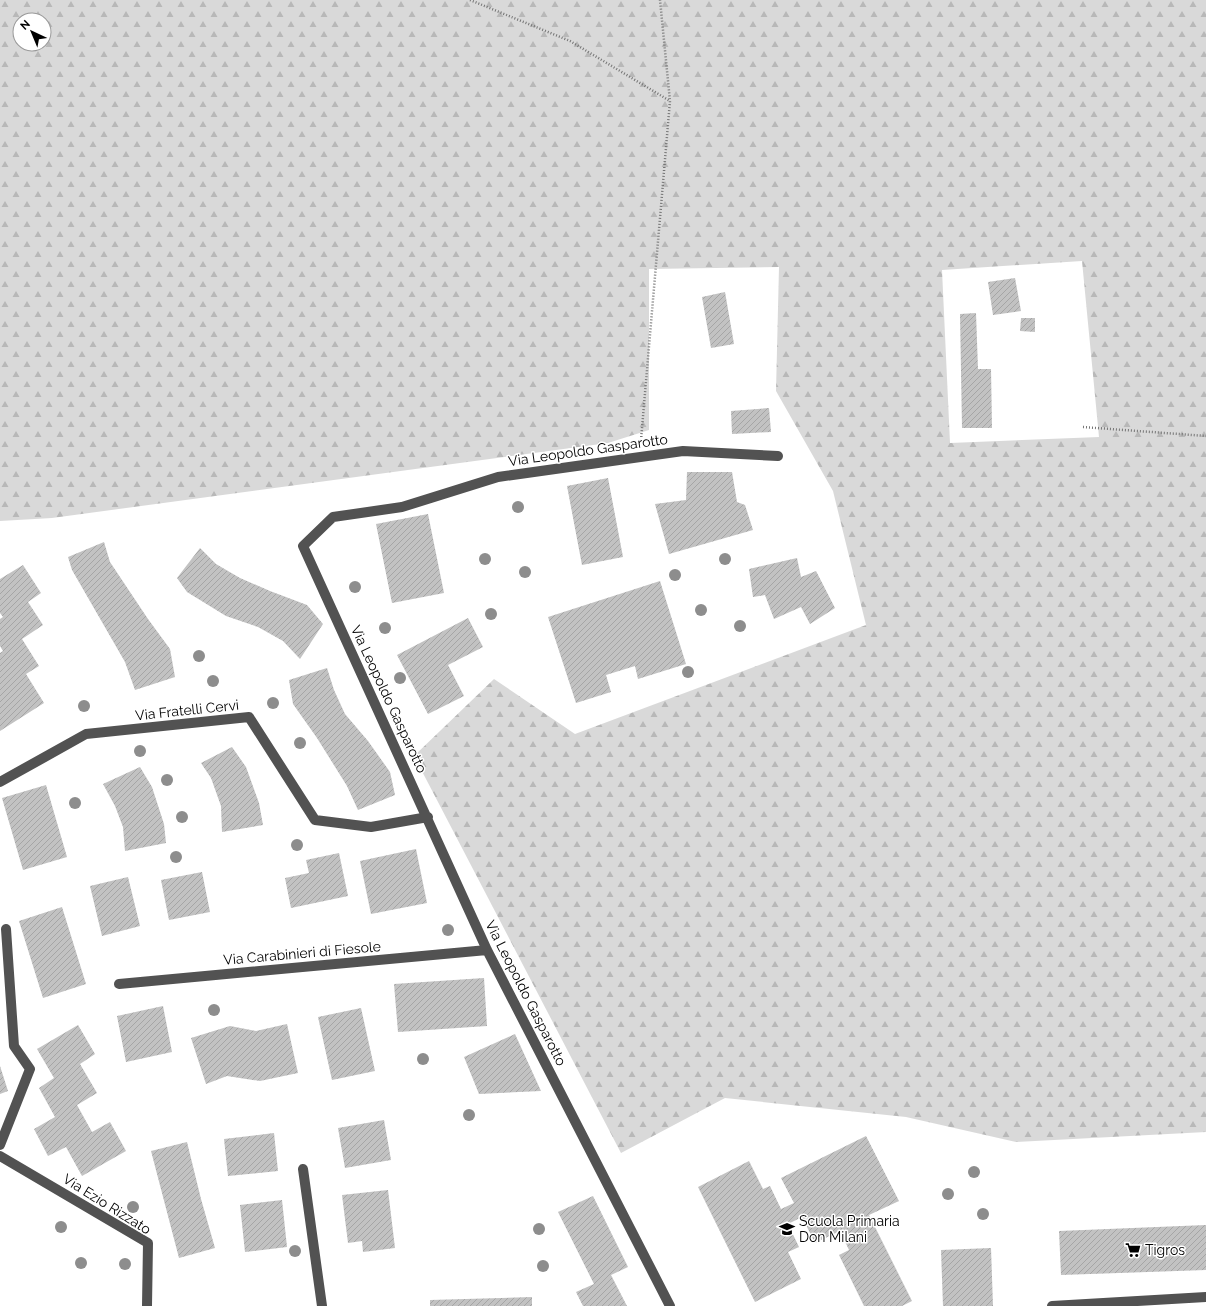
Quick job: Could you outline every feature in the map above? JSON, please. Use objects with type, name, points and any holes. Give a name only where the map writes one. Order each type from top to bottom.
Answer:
[{"type":"street","name":"Via Leopoldo Gasparotto","points":[[670,1306],[487,950],[428,817],[303,546],[334,517],[402,507],[498,477],[683,451],[778,456]]},
{"type":"street","name":"Via Fratelli Cervi","points":[[0,782],[86,734],[249,717],[315,820],[371,827],[428,817]]},
{"type":"street","points":[[0,1145],[30,1069],[14,1046],[6,929]]},
{"type":"street","name":"Via Carabinieri di Fiesole","points":[[119,984],[487,950]]},
{"type":"street","name":"Via Ezio Rizzato","points":[[0,1156],[148,1244],[147,1306]]},
{"type":"street","points":[[303,1169],[322,1306]]},
{"type":"street","points":[[1052,1306],[1206,1297]]},
{"type":"path","points":[[470,0],[570,41],[670,101]]},
{"type":"path","points":[[639,458],[670,101],[660,0]]},
{"type":"path","points":[[1083,427],[1206,436]]},
{"type":"green space","points":[[0,0],[1206,0],[1206,1132],[1016,1142],[906,1117],[725,1098],[621,1153],[414,756],[494,679],[575,734],[866,625],[833,491],[776,391],[779,267],[649,269],[649,430],[608,443],[52,518],[0,521]],"holes":[[[1082,261],[1099,437],[950,443],[942,270]]]},
{"type":"building","points":[[1015,278],[1021,311],[993,315],[988,282]]},
{"type":"building","points":[[725,292],[734,344],[711,348],[702,297]]},
{"type":"building","points":[[976,313],[978,369],[991,369],[992,428],[962,428],[960,314]]},
{"type":"building","points":[[1021,318],[1035,318],[1035,332],[1020,331]]},
{"type":"building","points":[[769,408],[771,432],[732,434],[731,411]]},
{"type":"building","points":[[687,472],[732,472],[737,502],[745,505],[753,530],[669,554],[655,504],[686,500]]},
{"type":"building","points":[[608,478],[623,557],[582,565],[567,486]]},
{"type":"building","points":[[428,514],[444,593],[392,603],[376,524]]},
{"type":"building","points":[[104,542],[110,562],[170,649],[175,677],[135,690],[125,662],[72,570],[68,557]]},
{"type":"building","points":[[200,548],[216,564],[240,578],[307,605],[323,624],[300,659],[283,641],[258,627],[226,616],[187,592],[177,578]]},
{"type":"building","points":[[797,558],[801,577],[816,571],[835,608],[810,624],[801,607],[774,619],[765,595],[753,597],[749,569]]},
{"type":"building","points":[[23,565],[41,593],[28,602],[43,625],[22,639],[39,666],[26,674],[44,703],[0,731],[0,653],[3,651],[0,646],[0,619],[3,617],[0,613],[0,579]]},
{"type":"building","points":[[660,581],[686,664],[638,679],[635,666],[606,675],[611,692],[576,703],[548,617]]},
{"type":"building","points":[[468,618],[483,647],[448,665],[464,696],[428,714],[397,655]]},
{"type":"building","points":[[327,668],[334,690],[345,714],[368,741],[390,772],[395,795],[358,810],[347,786],[317,738],[293,704],[289,680]]},
{"type":"building","points":[[232,747],[246,767],[259,803],[263,825],[222,832],[221,806],[211,778],[201,763]]},
{"type":"building","points":[[140,767],[152,787],[164,824],[166,843],[125,851],[123,827],[115,806],[103,784]]},
{"type":"building","points":[[46,785],[67,857],[23,870],[2,798]]},
{"type":"building","points":[[416,849],[427,903],[371,914],[360,861]]},
{"type":"building","points":[[339,853],[348,896],[291,908],[285,878],[309,873],[306,860]]},
{"type":"building","points":[[202,872],[210,912],[169,920],[161,880]]},
{"type":"building","points":[[128,877],[140,926],[102,936],[90,886]]},
{"type":"building","points":[[62,907],[86,984],[43,998],[19,921]]},
{"type":"building","points":[[484,978],[487,1026],[398,1032],[394,984]]},
{"type":"building","points":[[163,1006],[172,1052],[126,1062],[117,1016]]},
{"type":"building","points":[[361,1008],[375,1071],[332,1080],[318,1017]]},
{"type":"building","points":[[287,1024],[298,1073],[260,1081],[227,1076],[206,1084],[191,1038],[230,1026],[256,1031]]},
{"type":"building","points":[[78,1025],[95,1054],[80,1064],[97,1093],[77,1105],[92,1132],[110,1122],[126,1151],[82,1176],[66,1147],[48,1156],[34,1129],[55,1117],[39,1088],[54,1078],[37,1049]]},
{"type":"building","points":[[515,1034],[541,1091],[479,1094],[464,1057]]},
{"type":"building","points":[[0,1066],[8,1091],[0,1094]]},
{"type":"building","points":[[384,1120],[391,1160],[345,1168],[338,1128]]},
{"type":"building","points":[[274,1133],[278,1171],[228,1176],[224,1139]]},
{"type":"building","points":[[866,1136],[899,1201],[869,1215],[912,1301],[902,1306],[864,1306],[839,1255],[849,1250],[840,1231],[815,1243],[802,1217],[788,1224],[799,1247],[788,1252],[801,1279],[755,1302],[698,1187],[749,1161],[763,1189],[770,1186],[781,1209],[794,1203],[781,1178]]},
{"type":"building","points":[[187,1142],[215,1248],[179,1258],[151,1151]]},
{"type":"building","points":[[388,1190],[395,1248],[363,1252],[362,1241],[348,1243],[342,1195]]},
{"type":"building","points":[[593,1196],[628,1267],[611,1275],[627,1306],[583,1306],[576,1292],[594,1284],[558,1212]]},
{"type":"building","points":[[282,1200],[287,1247],[245,1252],[240,1205]]},
{"type":"building","name":"Tigros","points":[[1206,1225],[1206,1270],[1061,1275],[1059,1231]]},
{"type":"building","points":[[991,1248],[993,1306],[943,1306],[941,1250]]},
{"type":"building","points":[[532,1297],[532,1306],[430,1306],[430,1300]]},
{"type":"place","name":"Scuola Primaria Don Milani","points":[[787,1229]]},
{"type":"place","name":"Tigros","points":[[1133,1250]]}]
